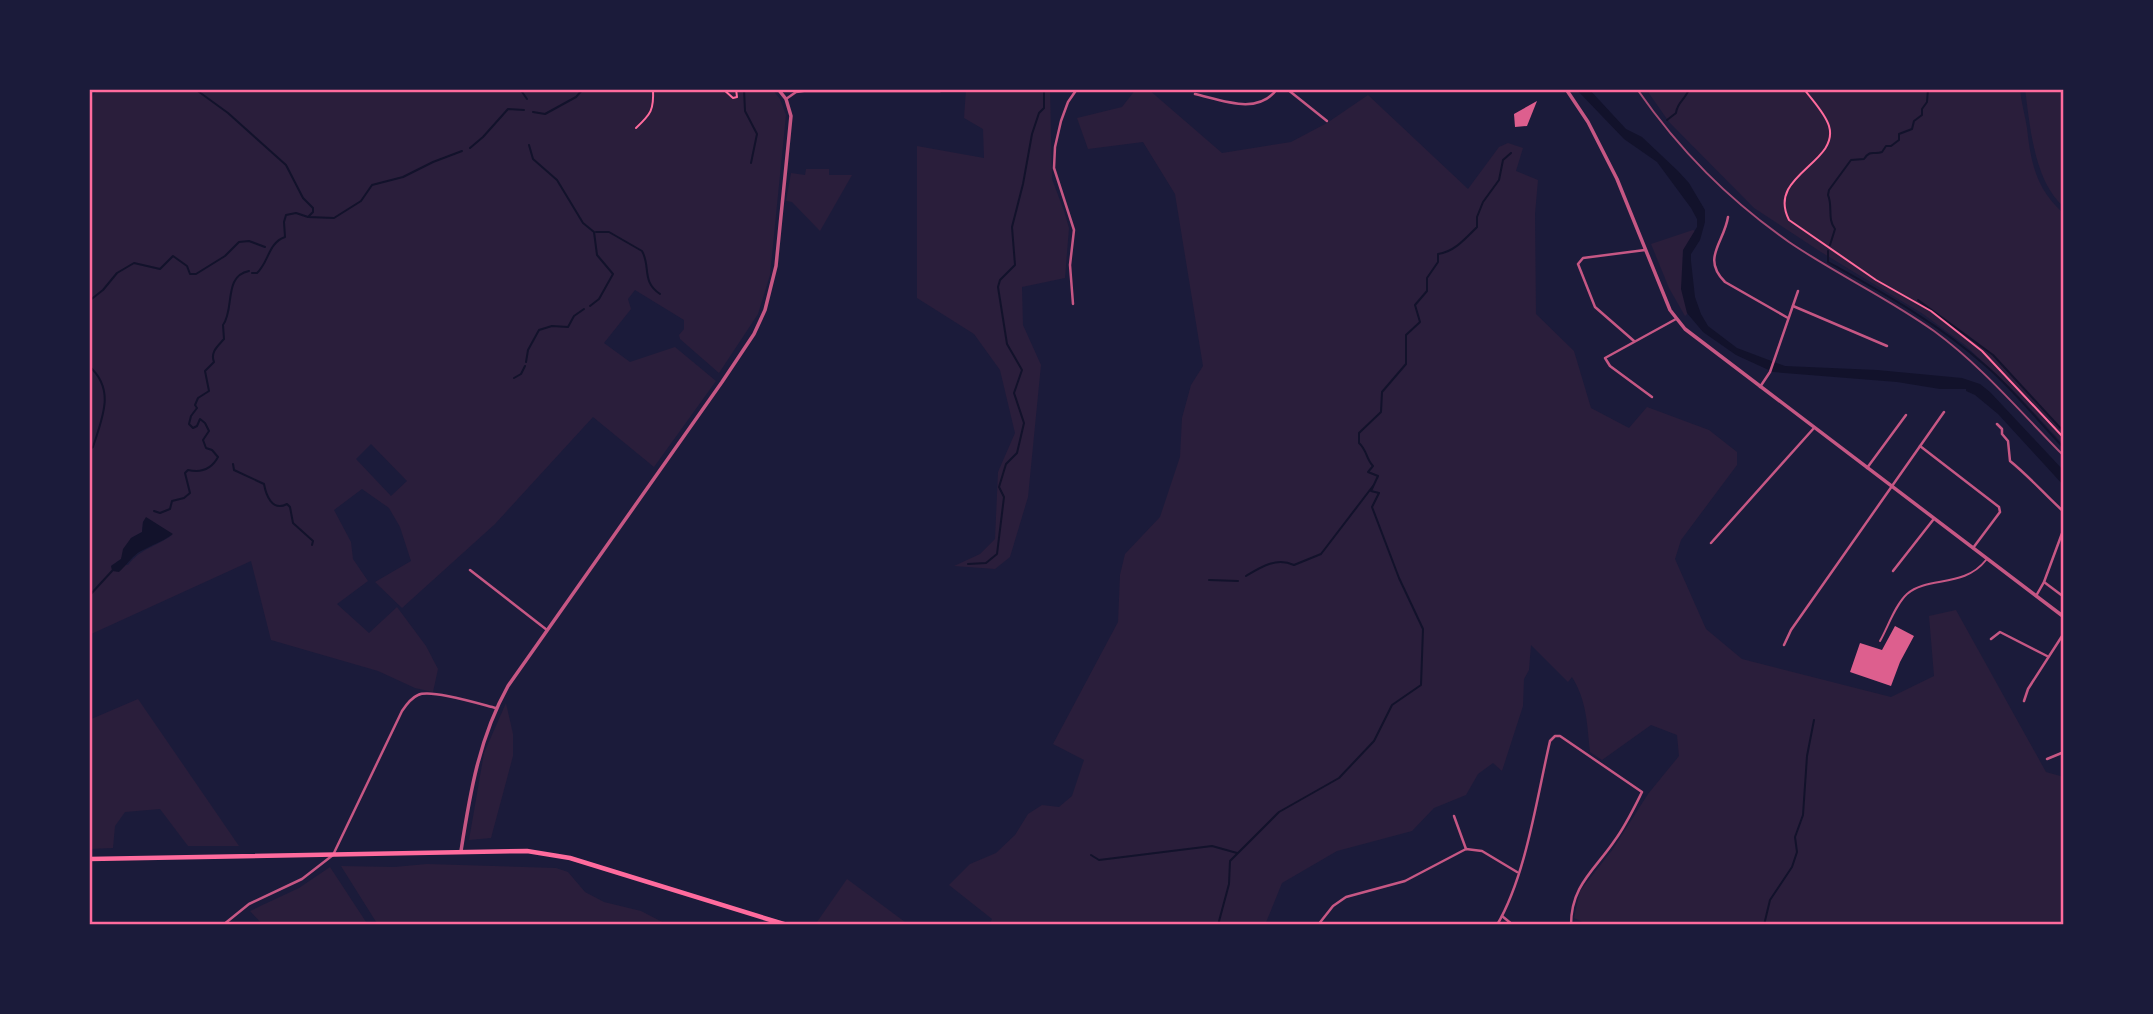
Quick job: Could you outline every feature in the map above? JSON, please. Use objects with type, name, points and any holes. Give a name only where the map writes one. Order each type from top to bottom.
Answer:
[{"type":"main road","points":[[89,859],[527,851],[570,858],[787,925]]},
{"type":"street","points":[[461,851],[476,766],[483,739],[496,708],[520,666],[722,382],[754,334],[765,310],[776,266],[791,116],[786,99],[778,89]]},
{"type":"street","points":[[1073,303],[1070,265],[1074,230],[1054,168],[1055,147],[1061,121],[1068,102],[1077,89]]},
{"type":"street","points":[[1195,94],[1254,105],[1264,102],[1277,89]]},
{"type":"street","points":[[1287,89],[1327,121]]},
{"type":"street","points":[[1566,89],[1602,148],[1617,179],[1644,250],[1676,319],[1692,335],[2064,617]]},
{"type":"street","points":[[786,99],[795,91],[940,91]]},
{"type":"street","points":[[1728,217],[1713,258],[1718,275],[1725,282],[1788,318]]},
{"type":"street","points":[[1633,341],[1595,307],[1578,264],[1580,261],[1644,250]]},
{"type":"street","points":[[1760,387],[1774,362],[1798,291]]},
{"type":"street","points":[[1793,306],[1887,346]]},
{"type":"street","points":[[1652,397],[1610,366],[1605,358],[1676,319]]},
{"type":"street","points":[[1784,645],[1791,630],[1944,412]]},
{"type":"street","points":[[1867,468],[1906,415]]},
{"type":"street","points":[[1997,424],[2003,429],[2002,434],[2008,441],[2011,462],[2064,512]]},
{"type":"street","points":[[1711,543],[1814,428]]},
{"type":"street","points":[[1920,446],[1999,507],[2000,512],[1972,548]]},
{"type":"street","points":[[1893,571],[1933,520]]},
{"type":"street","points":[[2036,596],[2064,528]]},
{"type":"street","points":[[470,570],[547,630]]},
{"type":"street","points":[[2044,582],[2064,597]]},
{"type":"street","points":[[1991,639],[2000,632],[2047,656]]},
{"type":"street","points":[[2024,701],[2047,656],[2064,633]]},
{"type":"street","points":[[223,925],[249,904],[302,878],[333,855],[402,711],[416,695],[436,695],[496,708]]},
{"type":"street","points":[[1497,925],[1512,896],[1519,873],[1550,741],[1555,736],[1560,736],[1643,792],[1617,837],[1576,893],[1571,910],[1571,925]]},
{"type":"street","points":[[2048,760],[2064,752]]},
{"type":"street","points":[[1454,816],[1466,849]]},
{"type":"street","points":[[1318,925],[1333,906],[1346,897],[1405,881],[1466,849],[1482,851],[1519,873]]},
{"type":"street","points":[[1502,916],[1513,925]]},
{"type":"lane","points":[[1880,641],[1907,594],[1971,573],[1986,559]]},
{"type":"path","points":[[636,128],[648,116],[654,104],[653,89]]},
{"type":"path","points":[[723,89],[733,98],[737,97],[736,89]]},
{"type":"path","points":[[1804,89],[1828,123],[1830,132],[1820,154],[1788,188],[1784,210],[1789,220],[1876,280],[1931,311],[1982,351],[2064,438]]},
{"type":"shaded area","points":[[98,89],[772,89],[780,99],[786,115],[770,275],[758,314],[719,373],[680,339],[684,320],[635,290],[628,299],[631,309],[604,343],[630,362],[675,347],[716,381],[654,467],[593,417],[495,524],[402,608],[375,582],[411,561],[400,527],[389,508],[362,489],[334,510],[351,542],[353,559],[368,581],[337,604],[369,633],[397,607],[426,646],[438,669],[433,692],[415,688],[378,671],[271,640],[251,561],[89,635],[89,101]],"holes":[[[371,444],[407,481],[391,496],[356,459]],[[146,518],[172,535],[143,551],[128,565],[111,566],[121,559],[131,538],[142,532]]]},
{"type":"shaded area","points":[[966,89],[1050,89],[1052,179],[1069,228],[1065,278],[1022,287],[1023,325],[1041,365],[1028,497],[1010,557],[995,569],[954,566],[980,554],[995,539],[998,472],[1015,433],[1000,370],[974,334],[917,298],[917,146],[984,158],[983,129],[964,118]]},
{"type":"shaded area","points":[[1136,89],[1148,89],[1222,153],[1291,142],[1327,123],[1368,95],[1468,189],[1499,147],[1508,143],[1523,148],[1516,171],[1538,180],[1535,214],[1536,314],[1574,351],[1591,408],[1629,428],[1647,407],[1709,430],[1737,452],[1737,465],[1681,540],[1675,559],[1706,629],[1742,659],[1891,697],[1934,676],[1929,616],[1956,610],[2046,772],[2064,777],[2064,925],[1589,925],[1574,918],[1580,891],[1613,849],[1648,794],[1679,756],[1677,735],[1651,725],[1602,760],[1590,752],[1583,704],[1572,677],[1568,682],[1531,645],[1529,670],[1524,679],[1523,706],[1502,771],[1493,763],[1478,774],[1466,795],[1434,808],[1412,831],[1337,851],[1282,883],[1265,925],[989,925],[992,919],[949,885],[970,864],[996,853],[1015,835],[1028,814],[1042,805],[1059,807],[1072,796],[1084,760],[1053,744],[1118,622],[1120,575],[1125,554],[1160,517],[1180,457],[1182,418],[1191,385],[1203,366],[1175,194],[1143,142],[1088,149],[1077,118],[1122,107]]},
{"type":"shaded area","points":[[1576,89],[1589,89],[1626,129],[1642,137],[1689,183],[1705,210],[1705,222],[1700,240],[1691,254],[1691,261],[1695,297],[1708,326],[1737,348],[1785,366],[1877,370],[1962,378],[1980,384],[2064,471],[2064,486],[1998,414],[1966,389],[1940,389],[1897,382],[1773,372],[1736,355],[1703,332],[1687,313],[1681,289],[1683,250],[1697,227],[1697,219],[1657,162],[1624,139]]},
{"type":"shaded area","points":[[1646,89],[2020,89],[2036,175],[2047,195],[2064,214],[2064,445],[2016,393],[1965,345],[1923,314],[1754,208],[1669,122]]},
{"type":"shaded area","points":[[2025,89],[2064,89],[2064,207],[2046,183],[2040,168]]},
{"type":"shaded area","points":[[806,169],[829,169],[829,175],[852,175],[820,231],[792,202],[786,201],[791,173],[805,175]]},
{"type":"shaded area","points":[[1695,231],[1683,253],[1688,313],[1685,316],[1669,288],[1651,244]]},
{"type":"shaded area","points":[[146,517],[173,534],[138,553],[119,572],[112,571],[111,566],[121,559],[123,549],[131,538],[142,532]]},
{"type":"shaded area","points":[[138,699],[239,846],[188,846],[160,809],[125,812],[115,826],[113,848],[89,849],[89,720]]},
{"type":"shaded area","points":[[506,703],[513,734],[513,756],[491,838],[469,840],[484,753]]},
{"type":"shaded area","points":[[427,864],[556,868],[568,872],[585,892],[604,902],[641,911],[668,925],[378,925],[341,866],[394,867]]},
{"type":"shaded area","points":[[330,867],[368,925],[263,925],[250,911],[299,888]]},
{"type":"shaded area","points":[[847,879],[909,925],[827,925],[817,922]]},
{"type":"building","points":[[1537,101],[1527,126],[1515,127],[1514,114]]},
{"type":"building","points":[[1895,626],[1914,636],[1891,686],[1850,672],[1860,643],[1882,650]]},
{"type":"waterway","points":[[195,89],[228,113],[286,165],[303,198],[313,208],[309,216]]},
{"type":"waterway","points":[[520,89],[527,99]]},
{"type":"waterway","points":[[533,112],[545,114],[576,97],[583,89]]},
{"type":"waterway","points":[[744,89],[745,111],[757,134],[751,163]]},
{"type":"waterway","points":[[1667,120],[1676,113],[1689,89]]},
{"type":"waterway","points":[[1830,245],[1835,229],[1831,221],[1829,190],[1851,160],[1864,159],[1870,153],[1882,152],[1886,146],[1899,140],[1899,134],[1912,129],[1914,121],[1922,115],[1928,89]]},
{"type":"waterway","points":[[968,564],[986,563],[997,554],[1004,497],[999,487],[1006,464],[1017,453],[1024,423],[1014,393],[1022,370],[1007,344],[998,287],[1000,280],[1015,265],[1012,227],[1032,134],[1039,113],[1044,108],[1044,93]]},
{"type":"waterway","points":[[470,148],[508,109],[524,110]]},
{"type":"waterway","points":[[529,145],[533,159],[557,180],[583,223],[594,232],[597,255],[613,274],[599,299],[590,306]]},
{"type":"waterway","points":[[252,273],[257,273],[275,244],[285,237],[286,215],[296,213],[308,217],[334,218],[361,201],[372,185],[403,177],[462,151]]},
{"type":"waterway","points":[[1218,925],[1229,884],[1230,861],[1279,812],[1339,778],[1374,741],[1392,705],[1421,685],[1423,629],[1399,578],[1372,507],[1379,493],[1371,491],[1378,476],[1368,472],[1373,466],[1359,443],[1359,433],[1381,412],[1382,392],[1406,364],[1406,335],[1420,322],[1415,305],[1427,291],[1427,278],[1438,262],[1438,254],[1454,248],[1477,227],[1477,217],[1483,202],[1499,180],[1503,160],[1511,153]]},
{"type":"waterway","points":[[596,232],[609,232],[642,251],[650,284],[660,294]]},
{"type":"waterway","points":[[89,301],[103,290],[117,273],[134,263],[160,269],[173,256],[187,266],[190,274],[196,274],[225,256],[239,242],[249,241],[265,247]]},
{"type":"waterway","points":[[1828,251],[1828,262],[1910,310],[1968,350],[2006,385],[2064,448]]},
{"type":"waterway","points":[[154,511],[160,513],[170,509],[172,501],[184,498],[190,493],[185,473],[188,470],[205,470],[218,457],[206,448],[203,440],[209,431],[205,423],[200,419],[193,428],[189,424],[197,408],[195,405],[198,398],[209,391],[205,371],[214,362],[214,352],[224,339],[223,325],[233,286],[241,274],[249,271]]},
{"type":"waterway","points":[[1918,300],[1993,355],[2064,432]]},
{"type":"waterway","points":[[526,362],[528,350],[539,330],[552,326],[568,327],[574,316],[584,309]]},
{"type":"waterway","points":[[89,366],[97,375],[105,395],[103,415],[93,447],[89,450]]},
{"type":"waterway","points":[[514,378],[521,374],[525,366]]},
{"type":"waterway","points":[[233,464],[234,470],[264,484],[268,497],[274,504],[287,504],[290,507],[293,523],[313,541],[312,545]]},
{"type":"waterway","points":[[1246,576],[1269,564],[1281,562],[1294,565],[1321,554],[1373,486]]},
{"type":"waterway","points":[[89,596],[112,571]]},
{"type":"waterway","points":[[1209,580],[1238,581]]},
{"type":"waterway","points":[[1764,925],[1770,900],[1792,867],[1797,852],[1795,837],[1803,815],[1807,756],[1814,720]]},
{"type":"waterway","points":[[1091,855],[1099,860],[1212,846],[1237,853]]},
{"type":"railway","points":[[1637,89],[1670,133],[1725,191],[1789,242],[1899,308],[1952,345],[2064,456]]}]
